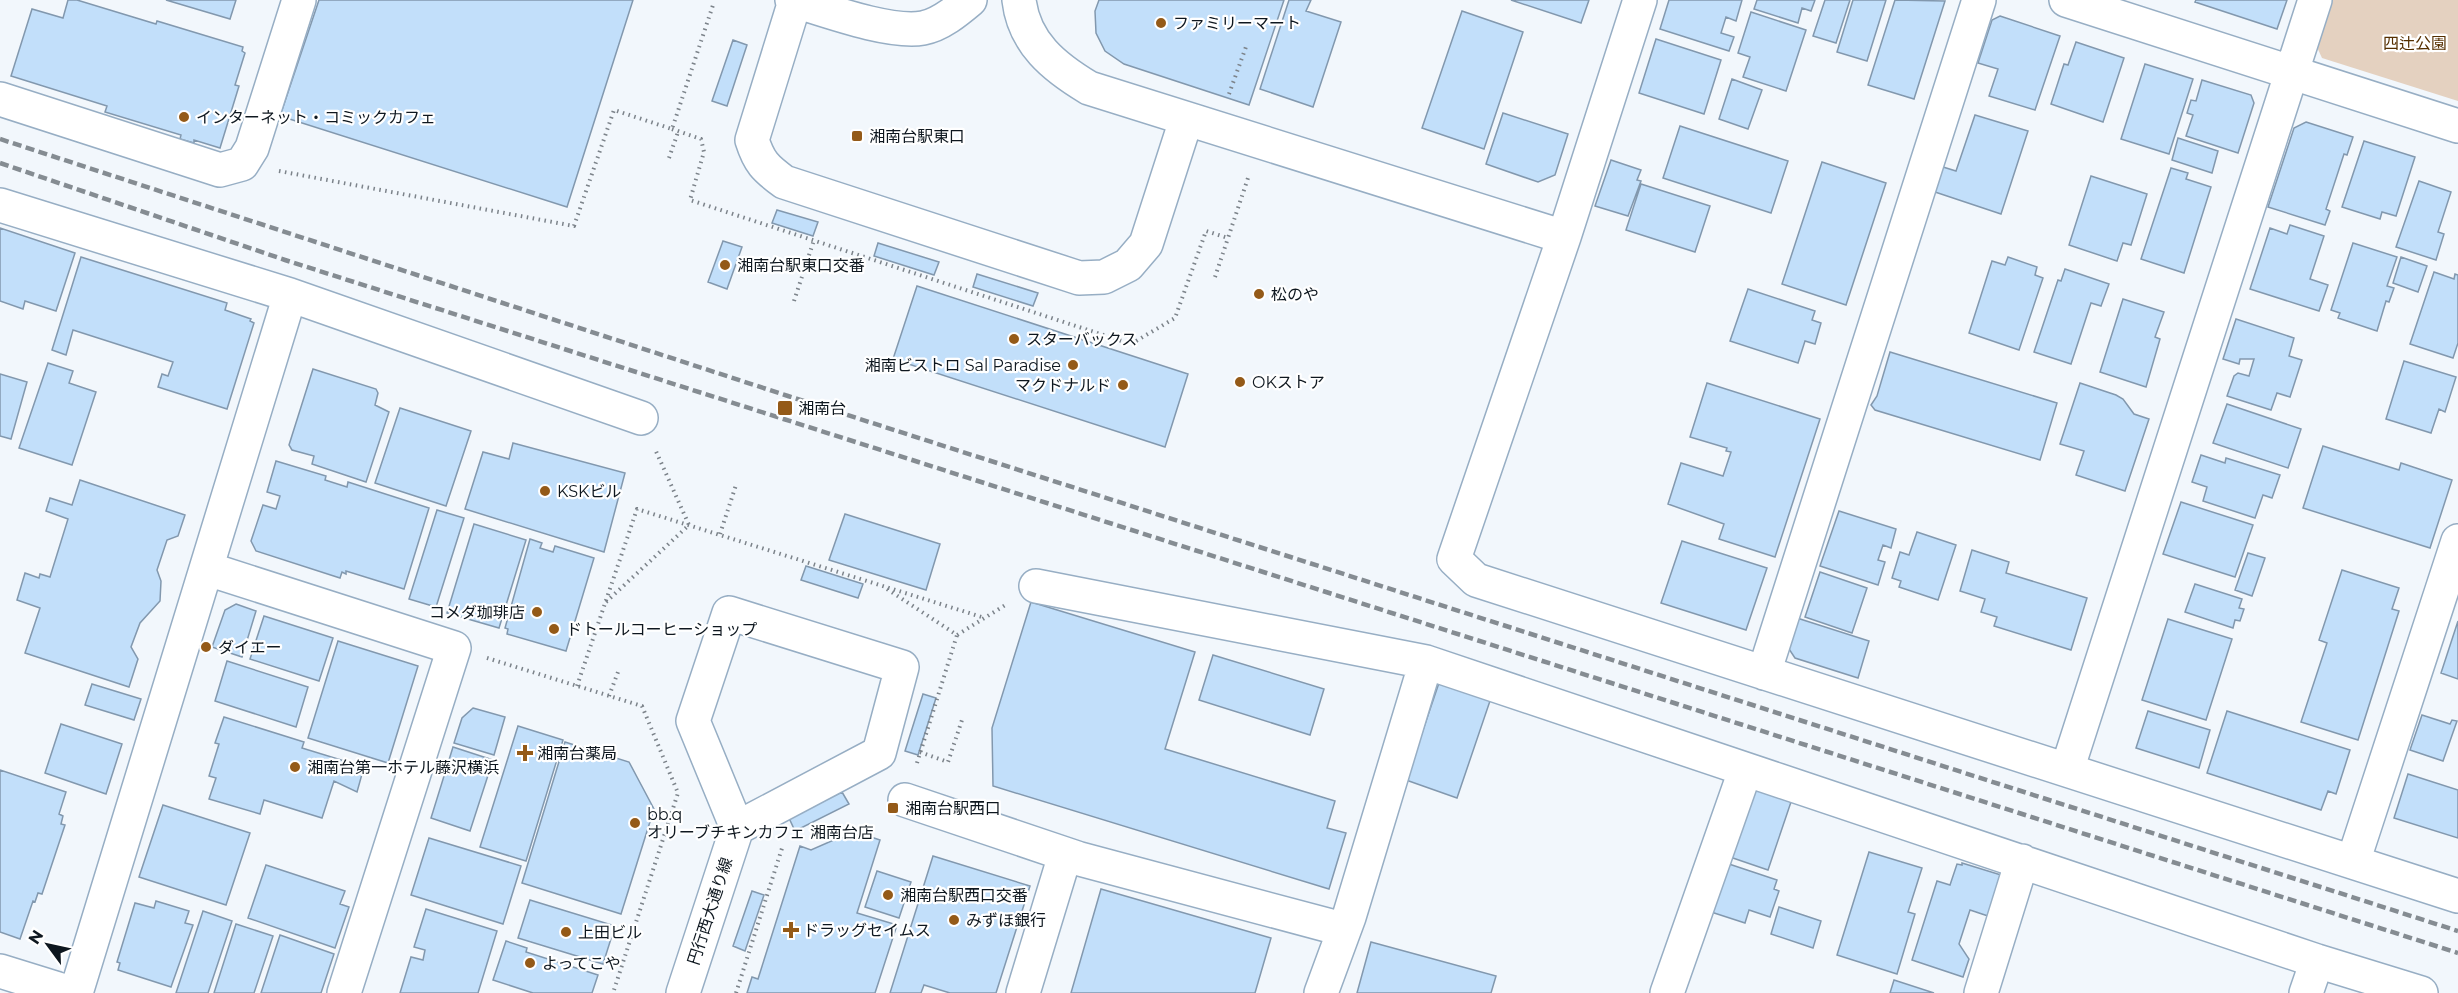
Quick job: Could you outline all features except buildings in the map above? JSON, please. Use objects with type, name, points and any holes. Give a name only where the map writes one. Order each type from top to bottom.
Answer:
[{"type":"street","points":[[0,99],[220,170],[242,164],[252,148],[299,0]]},
{"type":"street","points":[[970,0],[954,14],[923,28],[891,28],[793,1],[752,140],[758,159],[784,182],[1079,278],[1104,277],[1128,264],[1146,244],[1186,120]]},
{"type":"street","points":[[1019,0],[1021,19],[1036,46],[1060,71],[1089,88],[1564,237]]},
{"type":"street","points":[[1640,0],[1564,237],[1454,560],[1476,580],[2458,896]]},
{"type":"street","points":[[1764,673],[1979,0]]},
{"type":"street","points":[[2066,0],[2458,126]]},
{"type":"street","points":[[2067,770],[2314,0]]},
{"type":"street","points":[[0,205],[290,295],[641,418]]},
{"type":"street","points":[[0,971],[73,993],[208,569],[290,295]]},
{"type":"street","points":[[2353,862],[2458,541]]},
{"type":"street","points":[[208,569],[454,648],[344,993]]},
{"type":"street","points":[[1036,586],[1426,662],[1745,771],[2022,861],[2317,961],[2421,993]]},
{"type":"street","points":[[729,614],[902,667],[879,753],[737,828],[693,721],[729,614]]},
{"type":"street","points":[[1321,993],[1342,929],[1349,917],[1426,662]]},
{"type":"street","points":[[1667,993],[1745,771]]},
{"type":"street","points":[[905,800],[1077,858]]},
{"type":"street","name":"円行西大通り線","points":[[683,993],[737,828]]},
{"type":"street","points":[[1023,993],[1065,855],[1342,929]]},
{"type":"street","points":[[1980,993],[2022,861]]},
{"type":"street","points":[[2306,993],[2317,961]]},
{"type":"path","points":[[242,164],[574,226],[614,110],[672,129],[714,2]]},
{"type":"path","points":[[1228,96],[1247,44]]},
{"type":"path","points":[[669,158],[678,132]]},
{"type":"path","points":[[1215,277],[1228,238]]},
{"type":"path","points":[[794,301],[814,240]]},
{"type":"path","points":[[641,418],[689,525]]},
{"type":"path","points":[[720,534],[736,485]]},
{"type":"path","points":[[577,686],[637,509],[985,618]]},
{"type":"path","points":[[605,603],[689,525]]},
{"type":"path","points":[[882,585],[957,634]]},
{"type":"path","points":[[905,800],[957,634],[1036,586]]},
{"type":"path","points":[[454,648],[642,706],[678,793],[613,993]]},
{"type":"path","points":[[609,696],[618,672]]},
{"type":"path","points":[[920,752],[948,762],[963,717]]},
{"type":"path","points":[[736,993],[784,844],[794,839]]},
{"type":"green space","name":"四辻公園","points":[[2330,0],[2458,0],[2458,101],[2322,58],[2316,45]]},
{"type":"railway","points":[[0,139],[788,396],[2458,931]]},
{"type":"railway","points":[[0,163],[285,260],[2458,953]]},
{"type":"place","name":"ファミリーマート","points":[[1161,23]]},
{"type":"place","name":"インターネット・コミックカフェ","points":[[184,117]]},
{"type":"place","name":"湘南台駅東口","points":[[857,136]]},
{"type":"place","name":"湘南台駅東口交番","points":[[725,265]]},
{"type":"place","name":"松のや","points":[[1259,294]]},
{"type":"place","name":"スターバックス","points":[[1014,339]]},
{"type":"place","name":"湘南ビストロ Sal Paradise","points":[[1073,365]]},
{"type":"place","name":"OKストア","points":[[1240,382]]},
{"type":"place","name":"マクドナルド","points":[[1123,385]]},
{"type":"place","name":"湘南台","points":[[785,408]]},
{"type":"place","name":"KSKビル","points":[[545,491]]},
{"type":"place","name":"コメダ珈琲店","points":[[537,612]]},
{"type":"place","name":"ドトールコーヒーショップ","points":[[554,629]]},
{"type":"place","name":"ダイエー","points":[[206,647]]},
{"type":"place","name":"湘南台薬局","points":[[525,753]]},
{"type":"place","name":"湘南台第一ホテル藤沢横浜","points":[[295,767]]},
{"type":"place","name":"湘南台駅西口","points":[[893,808]]},
{"type":"place","name":"bb.q オリーブチキンカフェ 湘南台店","points":[[635,823]]},
{"type":"place","name":"湘南台駅西口交番","points":[[888,895]]},
{"type":"place","name":"みずほ銀行","points":[[954,920]]},
{"type":"place","name":"ドラッグセイムス","points":[[791,930]]},
{"type":"place","name":"上田ビル","points":[[566,932]]},
{"type":"place","name":"よってこや","points":[[530,963]]}]
